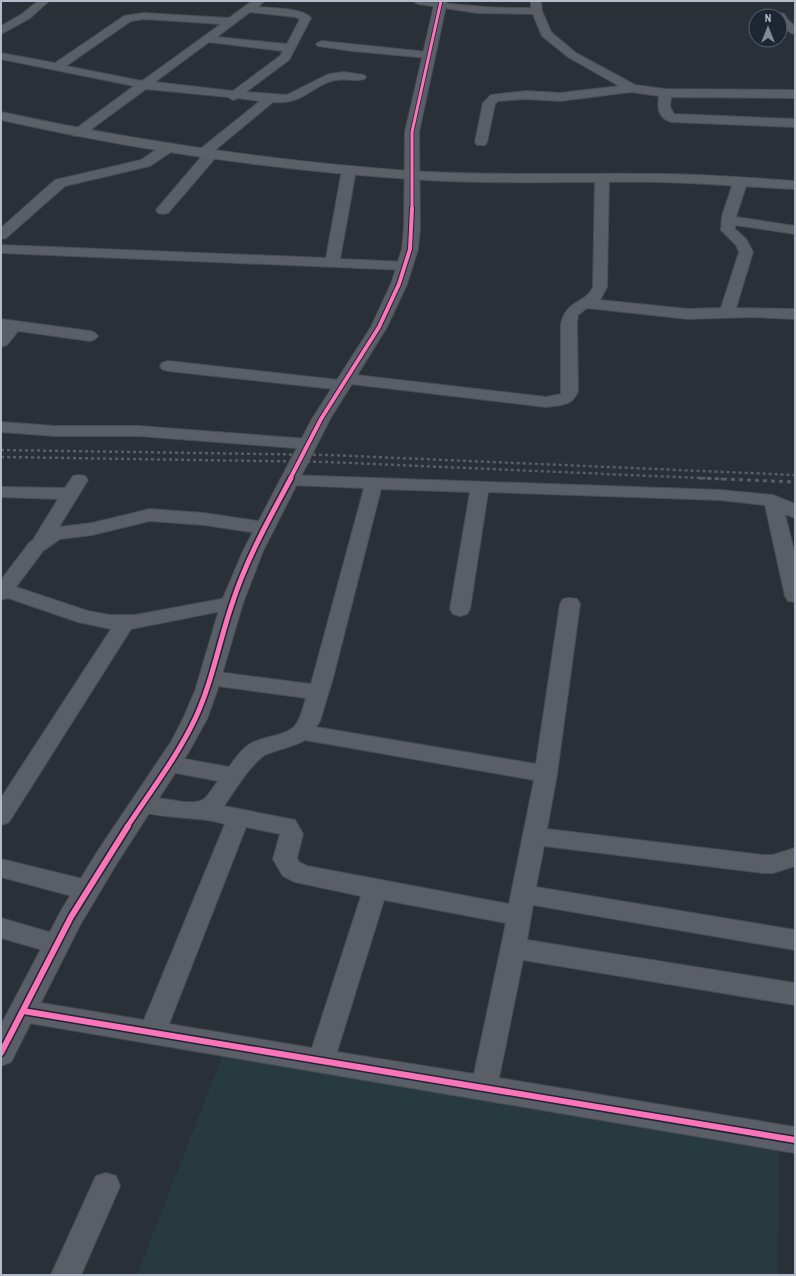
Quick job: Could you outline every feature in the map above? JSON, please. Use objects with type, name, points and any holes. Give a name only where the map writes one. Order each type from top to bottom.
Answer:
[{"type":"main road","points":[[1,116],[78,133],[207,153],[349,170],[410,175],[493,178],[661,178],[795,185]]},
{"type":"street","points":[[1,31],[26,16],[44,1]]},
{"type":"street","points":[[78,133],[145,86],[259,1]]},
{"type":"street","points":[[418,1],[502,11],[536,6],[543,30],[549,38],[587,64],[632,88],[664,93],[795,94]]},
{"type":"street","points":[[1,1053],[57,944],[87,890],[168,764],[180,748],[195,719],[210,678],[232,603],[253,551],[321,419],[379,327],[406,266],[412,228],[410,175],[412,132],[428,55],[441,4]]},
{"type":"street","points":[[233,96],[285,58],[306,18],[303,16],[248,9]]},
{"type":"street","points":[[57,67],[128,18],[144,16],[233,20]]},
{"type":"street","points":[[209,39],[290,48]]},
{"type":"street","points":[[322,44],[428,55]]},
{"type":"street","points":[[1,56],[145,86],[269,99],[295,98],[322,81],[336,76],[360,77]]},
{"type":"street","points":[[480,142],[489,103],[495,98],[526,95],[560,96],[632,88]]},
{"type":"street","points":[[664,93],[664,112],[666,116],[670,118],[795,123]]},
{"type":"street","points":[[163,210],[207,153],[269,99]]},
{"type":"street","points":[[1,235],[60,182],[145,163],[169,147]]},
{"type":"street","points":[[332,263],[349,170]]},
{"type":"street","points":[[168,366],[546,402],[568,397],[570,390],[569,324],[571,314],[576,308],[596,296],[600,287],[602,178]]},
{"type":"street","points":[[727,312],[746,252],[745,245],[741,240],[728,230],[728,220],[740,183]]},
{"type":"street","points":[[728,220],[795,230]]},
{"type":"street","points":[[1,250],[406,266]]},
{"type":"street","points":[[586,303],[688,314],[727,312],[795,314]]},
{"type":"street","points":[[1,342],[8,325],[90,336]]},
{"type":"street","points":[[1,427],[55,431],[139,431],[308,444]]},
{"type":"street","points":[[289,480],[720,494],[773,501],[795,512]]},
{"type":"street","points":[[198,810],[212,805],[248,756],[258,749],[292,738],[302,732],[309,721],[374,483]]},
{"type":"street","points":[[460,609],[480,486]]},
{"type":"street","points":[[1,492],[75,487],[42,541],[3,592],[85,617],[110,622],[135,622],[232,603]]},
{"type":"street","points":[[773,501],[795,596]]},
{"type":"street","points":[[42,541],[60,533],[92,529],[150,516],[204,519],[264,528]]},
{"type":"street","points":[[484,1088],[513,948],[546,774],[570,604]]},
{"type":"street","points":[[1,816],[125,622]]},
{"type":"street","points":[[210,678],[318,692]]},
{"type":"street","points":[[302,732],[546,774]]},
{"type":"street","points":[[168,764],[234,776]]},
{"type":"street","points":[[142,804],[182,810],[198,810],[287,826],[292,834],[285,859],[291,869],[303,875],[375,889],[521,905],[795,940]]},
{"type":"street","points":[[152,1033],[239,817]]},
{"type":"street","points":[[534,836],[763,864],[773,864],[795,857]]},
{"type":"street","points":[[1,868],[87,890]]},
{"type":"street","points":[[321,1061],[375,889]]},
{"type":"street","points":[[1,928],[57,944]]},
{"type":"street","points":[[513,948],[795,994]]},
{"type":"street","points":[[23,1011],[795,1140]]},
{"type":"street","points":[[66,1275],[106,1186]]},
{"type":"green space","points":[[231,1034],[780,1131],[777,1275],[137,1275]]},
{"type":"railway","points":[[1,450],[329,455],[795,475]]},
{"type":"railway","points":[[1,457],[327,462],[723,479]]},
{"type":"railway","points":[[699,478],[723,479]]},
{"type":"railway","points":[[723,479],[795,482]]},
{"type":"cycle path","points":[[1,1053],[71,917],[108,856],[180,747],[195,719],[206,691],[232,603],[253,551],[321,419],[379,327],[399,284],[410,249],[412,228],[412,132],[441,1]]},
{"type":"cycle path","points":[[23,1011],[795,1140]]}]
